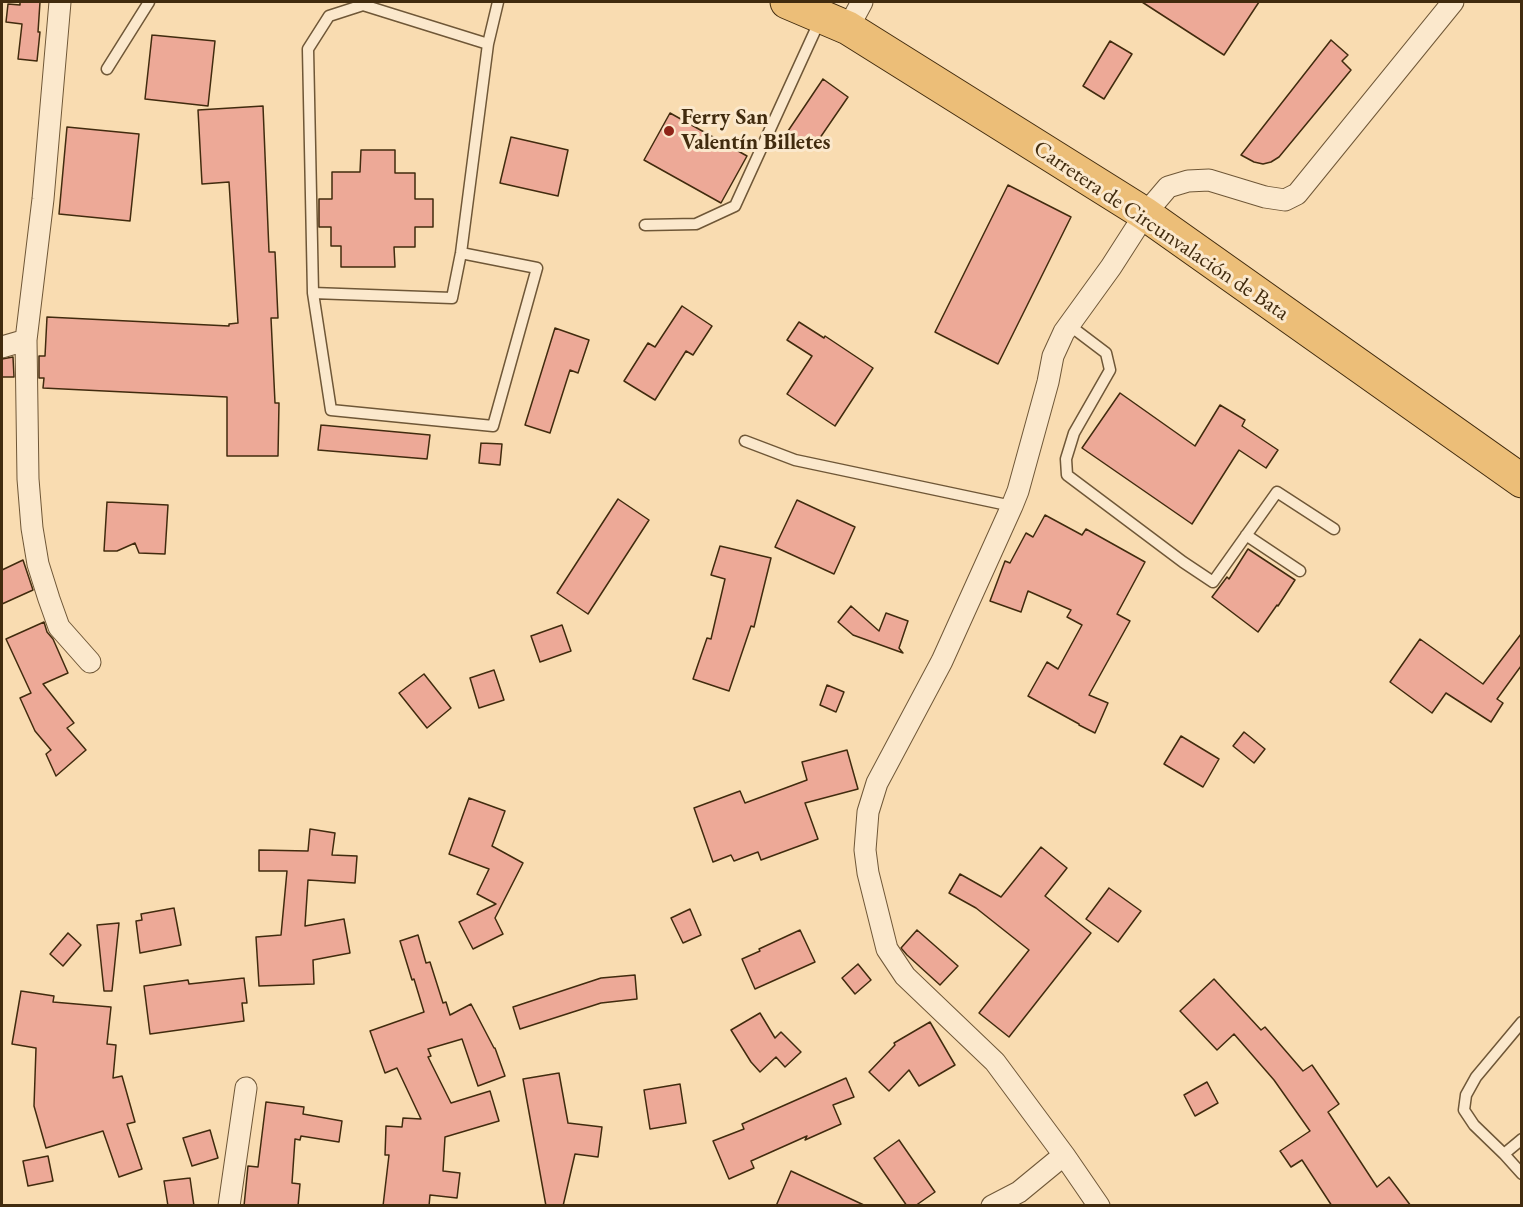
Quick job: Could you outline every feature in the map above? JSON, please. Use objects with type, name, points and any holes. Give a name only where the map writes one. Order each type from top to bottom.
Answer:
[{"type":"main road","name":"Carretera de Circunvalación de Bata","points":[[787,2],[844,16],[1145,214],[1521,481]]},
{"type":"street","points":[[60,2],[43,199],[26,340],[28,478],[32,528],[38,564],[59,627],[90,662]]},
{"type":"street","points":[[1099,1206],[995,1062],[905,976],[895,963],[887,949],[868,873],[866,850],[868,812],[877,783],[942,661],[1012,506],[1042,404],[1053,356],[1064,333],[1112,267],[1145,214],[1168,187],[1188,181],[1209,180],[1265,197],[1285,200],[1297,194],[1453,2]]},
{"type":"street","points":[[2,346],[26,340]]},
{"type":"street","points":[[229,1206],[246,1088]]},
{"type":"street","points":[[992,1206],[1019,1192],[1064,1155]]},
{"type":"lane","points":[[107,69],[149,2]]},
{"type":"lane","points":[[313,293],[453,298],[488,44],[498,2]]},
{"type":"lane","points":[[461,253],[537,268],[494,426],[331,411],[313,293],[308,49],[329,16],[363,5],[488,44]]},
{"type":"lane","points":[[645,225],[696,224],[735,206],[844,16]]},
{"type":"lane","points":[[1070,325],[1106,353],[1110,370],[1074,433],[1066,459],[1067,475],[1213,582],[1277,492],[1334,529]]},
{"type":"lane","points":[[745,441],[795,460],[1012,506]]},
{"type":"lane","points":[[1246,535],[1300,571]]},
{"type":"lane","points":[[1521,1022],[1476,1077],[1466,1095],[1464,1110],[1473,1125],[1504,1154],[1521,1174]]},
{"type":"lane","points":[[1504,1154],[1521,1139]]},
{"type":"building","points":[[20,2],[40,2],[37,61],[18,59],[22,24],[6,22],[8,4],[20,5]]},
{"type":"building","points":[[1142,2],[1259,2],[1224,55]]},
{"type":"building","points":[[152,35],[215,41],[208,106],[145,99]]},
{"type":"building","points":[[1331,40],[1348,55],[1342,61],[1351,70],[1279,157],[1263,164],[1241,155]]},
{"type":"building","points":[[1110,41],[1132,54],[1104,99],[1083,86]]},
{"type":"building","points":[[823,79],[848,97],[813,148],[788,131]]},
{"type":"building","points":[[263,106],[269,252],[275,252],[278,318],[271,318],[275,403],[279,403],[278,456],[227,456],[227,397],[43,388],[44,378],[39,378],[39,356],[45,356],[47,317],[229,326],[229,324],[238,323],[229,182],[202,184],[198,110]]},
{"type":"building","points":[[670,113],[747,156],[721,203],[644,160]]},
{"type":"building","points":[[67,127],[139,134],[130,221],[59,214]]},
{"type":"building","points":[[511,137],[568,150],[558,196],[500,183]]},
{"type":"building","points":[[361,150],[395,150],[395,173],[415,173],[415,199],[433,199],[433,227],[415,227],[415,247],[394,247],[395,267],[341,267],[341,246],[331,246],[331,227],[319,227],[319,199],[332,199],[332,172],[360,172]]},
{"type":"building","points":[[1008,185],[1071,217],[998,364],[935,332]]},
{"type":"building","points":[[682,306],[712,326],[693,355],[686,351],[655,400],[624,381],[648,343],[655,347]]},
{"type":"building","points":[[799,322],[824,338],[825,336],[873,368],[835,426],[787,394],[812,356],[787,340]]},
{"type":"building","points":[[555,328],[589,340],[578,373],[570,370],[550,433],[525,425]]},
{"type":"building","points":[[13,357],[14,377],[2,377],[2,359]]},
{"type":"building","points":[[1120,393],[1195,446],[1220,405],[1245,420],[1242,426],[1278,450],[1266,468],[1239,450],[1192,524],[1082,448]]},
{"type":"building","points":[[321,425],[430,435],[427,459],[318,450]]},
{"type":"building","points":[[481,443],[502,444],[500,465],[479,463]]},
{"type":"building","points":[[618,499],[649,520],[588,614],[557,593]]},
{"type":"building","points":[[797,500],[855,527],[834,574],[775,547]]},
{"type":"building","points":[[107,502],[168,505],[165,554],[139,553],[135,543],[117,551],[104,551]]},
{"type":"building","points":[[1045,515],[1082,535],[1086,529],[1145,562],[1117,614],[1130,621],[1089,695],[1108,703],[1095,733],[1028,696],[1047,662],[1058,669],[1082,625],[1067,617],[1071,610],[1028,591],[1021,612],[990,601],[1005,561],[1010,563],[1026,533],[1033,537]]},
{"type":"building","points":[[720,546],[771,558],[754,627],[751,626],[729,691],[693,679],[707,638],[711,639],[725,579],[711,575]]},
{"type":"building","points":[[1248,549],[1295,580],[1258,632],[1212,597],[1227,577],[1229,579]]},
{"type":"building","points":[[23,560],[33,590],[2,604],[2,570]]},
{"type":"building","points":[[851,606],[879,631],[886,613],[908,621],[899,648],[903,653],[853,635],[838,622]]},
{"type":"building","points":[[44,622],[68,673],[43,684],[74,723],[67,728],[86,750],[56,776],[46,754],[51,750],[35,731],[20,698],[31,693],[6,639]]},
{"type":"building","points":[[562,625],[571,651],[540,662],[531,636]]},
{"type":"building","points":[[1521,634],[1521,666],[1497,699],[1503,703],[1491,722],[1446,693],[1432,713],[1390,682],[1420,639],[1483,684]]},
{"type":"building","points":[[494,670],[504,700],[479,708],[470,678]]},
{"type":"building","points":[[424,674],[451,708],[427,728],[399,693]]},
{"type":"building","points":[[827,685],[844,692],[836,712],[820,705]]},
{"type":"building","points":[[1244,732],[1265,749],[1254,763],[1233,746]]},
{"type":"building","points":[[1181,736],[1219,759],[1203,787],[1164,764]]},
{"type":"building","points":[[847,750],[858,789],[805,803],[818,839],[761,860],[758,852],[734,861],[731,855],[713,862],[694,808],[740,791],[745,803],[807,780],[802,762]]},
{"type":"building","points":[[469,798],[505,811],[492,846],[523,863],[495,918],[503,934],[473,949],[459,922],[496,904],[477,894],[489,869],[449,854]]},
{"type":"building","points":[[310,829],[335,833],[332,855],[357,856],[355,883],[308,880],[305,926],[344,919],[350,953],[313,960],[314,984],[259,986],[256,937],[281,935],[287,871],[259,871],[259,850],[308,851]]},
{"type":"building","points":[[1041,847],[1067,868],[1045,896],[1091,933],[1009,1037],[979,1013],[1029,950],[976,908],[949,893],[960,874],[1001,897]]},
{"type":"building","points":[[1109,888],[1141,911],[1118,942],[1086,919]]},
{"type":"building","points":[[174,908],[181,945],[140,953],[136,921],[142,920],[141,914]]},
{"type":"building","points":[[690,909],[701,935],[683,943],[671,918]]},
{"type":"building","points":[[119,923],[112,991],[104,991],[97,925]]},
{"type":"building","points":[[800,930],[815,962],[755,989],[742,959]]},
{"type":"building","points":[[917,930],[958,966],[940,985],[901,948]]},
{"type":"building","points":[[68,933],[81,945],[63,966],[50,954]]},
{"type":"building","points":[[418,935],[426,963],[430,962],[443,1003],[446,1002],[450,1015],[471,1004],[495,1048],[505,1076],[478,1086],[462,1039],[428,1049],[431,1056],[428,1057],[451,1103],[490,1091],[499,1121],[445,1137],[443,1171],[460,1173],[457,1198],[430,1195],[429,1206],[383,1206],[389,1155],[385,1155],[386,1126],[402,1127],[403,1118],[421,1119],[397,1068],[385,1073],[370,1031],[424,1012],[400,941]]},
{"type":"building","points":[[858,964],[871,980],[855,994],[842,978]]},
{"type":"building","points":[[635,975],[637,999],[601,1003],[520,1029],[513,1007],[601,978]]},
{"type":"building","points":[[244,978],[247,1003],[242,1003],[244,1021],[150,1034],[144,986],[188,980],[189,984]]},
{"type":"building","points":[[1214,979],[1261,1030],[1265,1027],[1303,1071],[1312,1065],[1339,1104],[1328,1112],[1377,1187],[1389,1177],[1411,1206],[1332,1206],[1302,1160],[1291,1167],[1280,1151],[1310,1131],[1274,1080],[1234,1034],[1217,1050],[1180,1011]]},
{"type":"building","points":[[21,991],[54,996],[53,1002],[111,1007],[107,1044],[116,1045],[113,1078],[122,1076],[135,1122],[127,1124],[142,1169],[119,1177],[103,1131],[46,1148],[34,1106],[36,1048],[12,1044]]},
{"type":"building","points":[[760,1013],[775,1038],[781,1032],[801,1052],[785,1067],[776,1057],[760,1072],[731,1030]]},
{"type":"building","points":[[930,1022],[955,1065],[919,1086],[909,1070],[889,1091],[869,1072],[895,1045],[894,1043]]},
{"type":"building","points":[[559,1073],[568,1123],[602,1127],[598,1157],[575,1154],[563,1206],[546,1206],[523,1079]]},
{"type":"building","points":[[846,1078],[854,1097],[833,1105],[841,1124],[805,1140],[807,1136],[751,1161],[754,1168],[729,1179],[713,1141],[744,1129],[742,1124]]},
{"type":"building","points":[[1207,1082],[1218,1103],[1195,1116],[1184,1095]]},
{"type":"building","points":[[680,1084],[686,1123],[650,1129],[644,1090]]},
{"type":"building","points":[[266,1102],[304,1107],[303,1114],[342,1121],[339,1142],[301,1136],[300,1140],[295,1139],[292,1183],[300,1184],[298,1206],[244,1206],[248,1166],[258,1167]]},
{"type":"building","points":[[210,1130],[218,1158],[192,1166],[183,1138]]},
{"type":"building","points":[[899,1140],[935,1192],[915,1206],[907,1206],[874,1158]]},
{"type":"building","points":[[48,1156],[53,1181],[28,1186],[23,1161]]},
{"type":"building","points":[[791,1171],[866,1206],[776,1206]]},
{"type":"building","points":[[190,1178],[194,1206],[168,1206],[164,1181]]},
{"type":"place","name":"Ferry San Valentín Billetes","points":[[669,131]]}]
